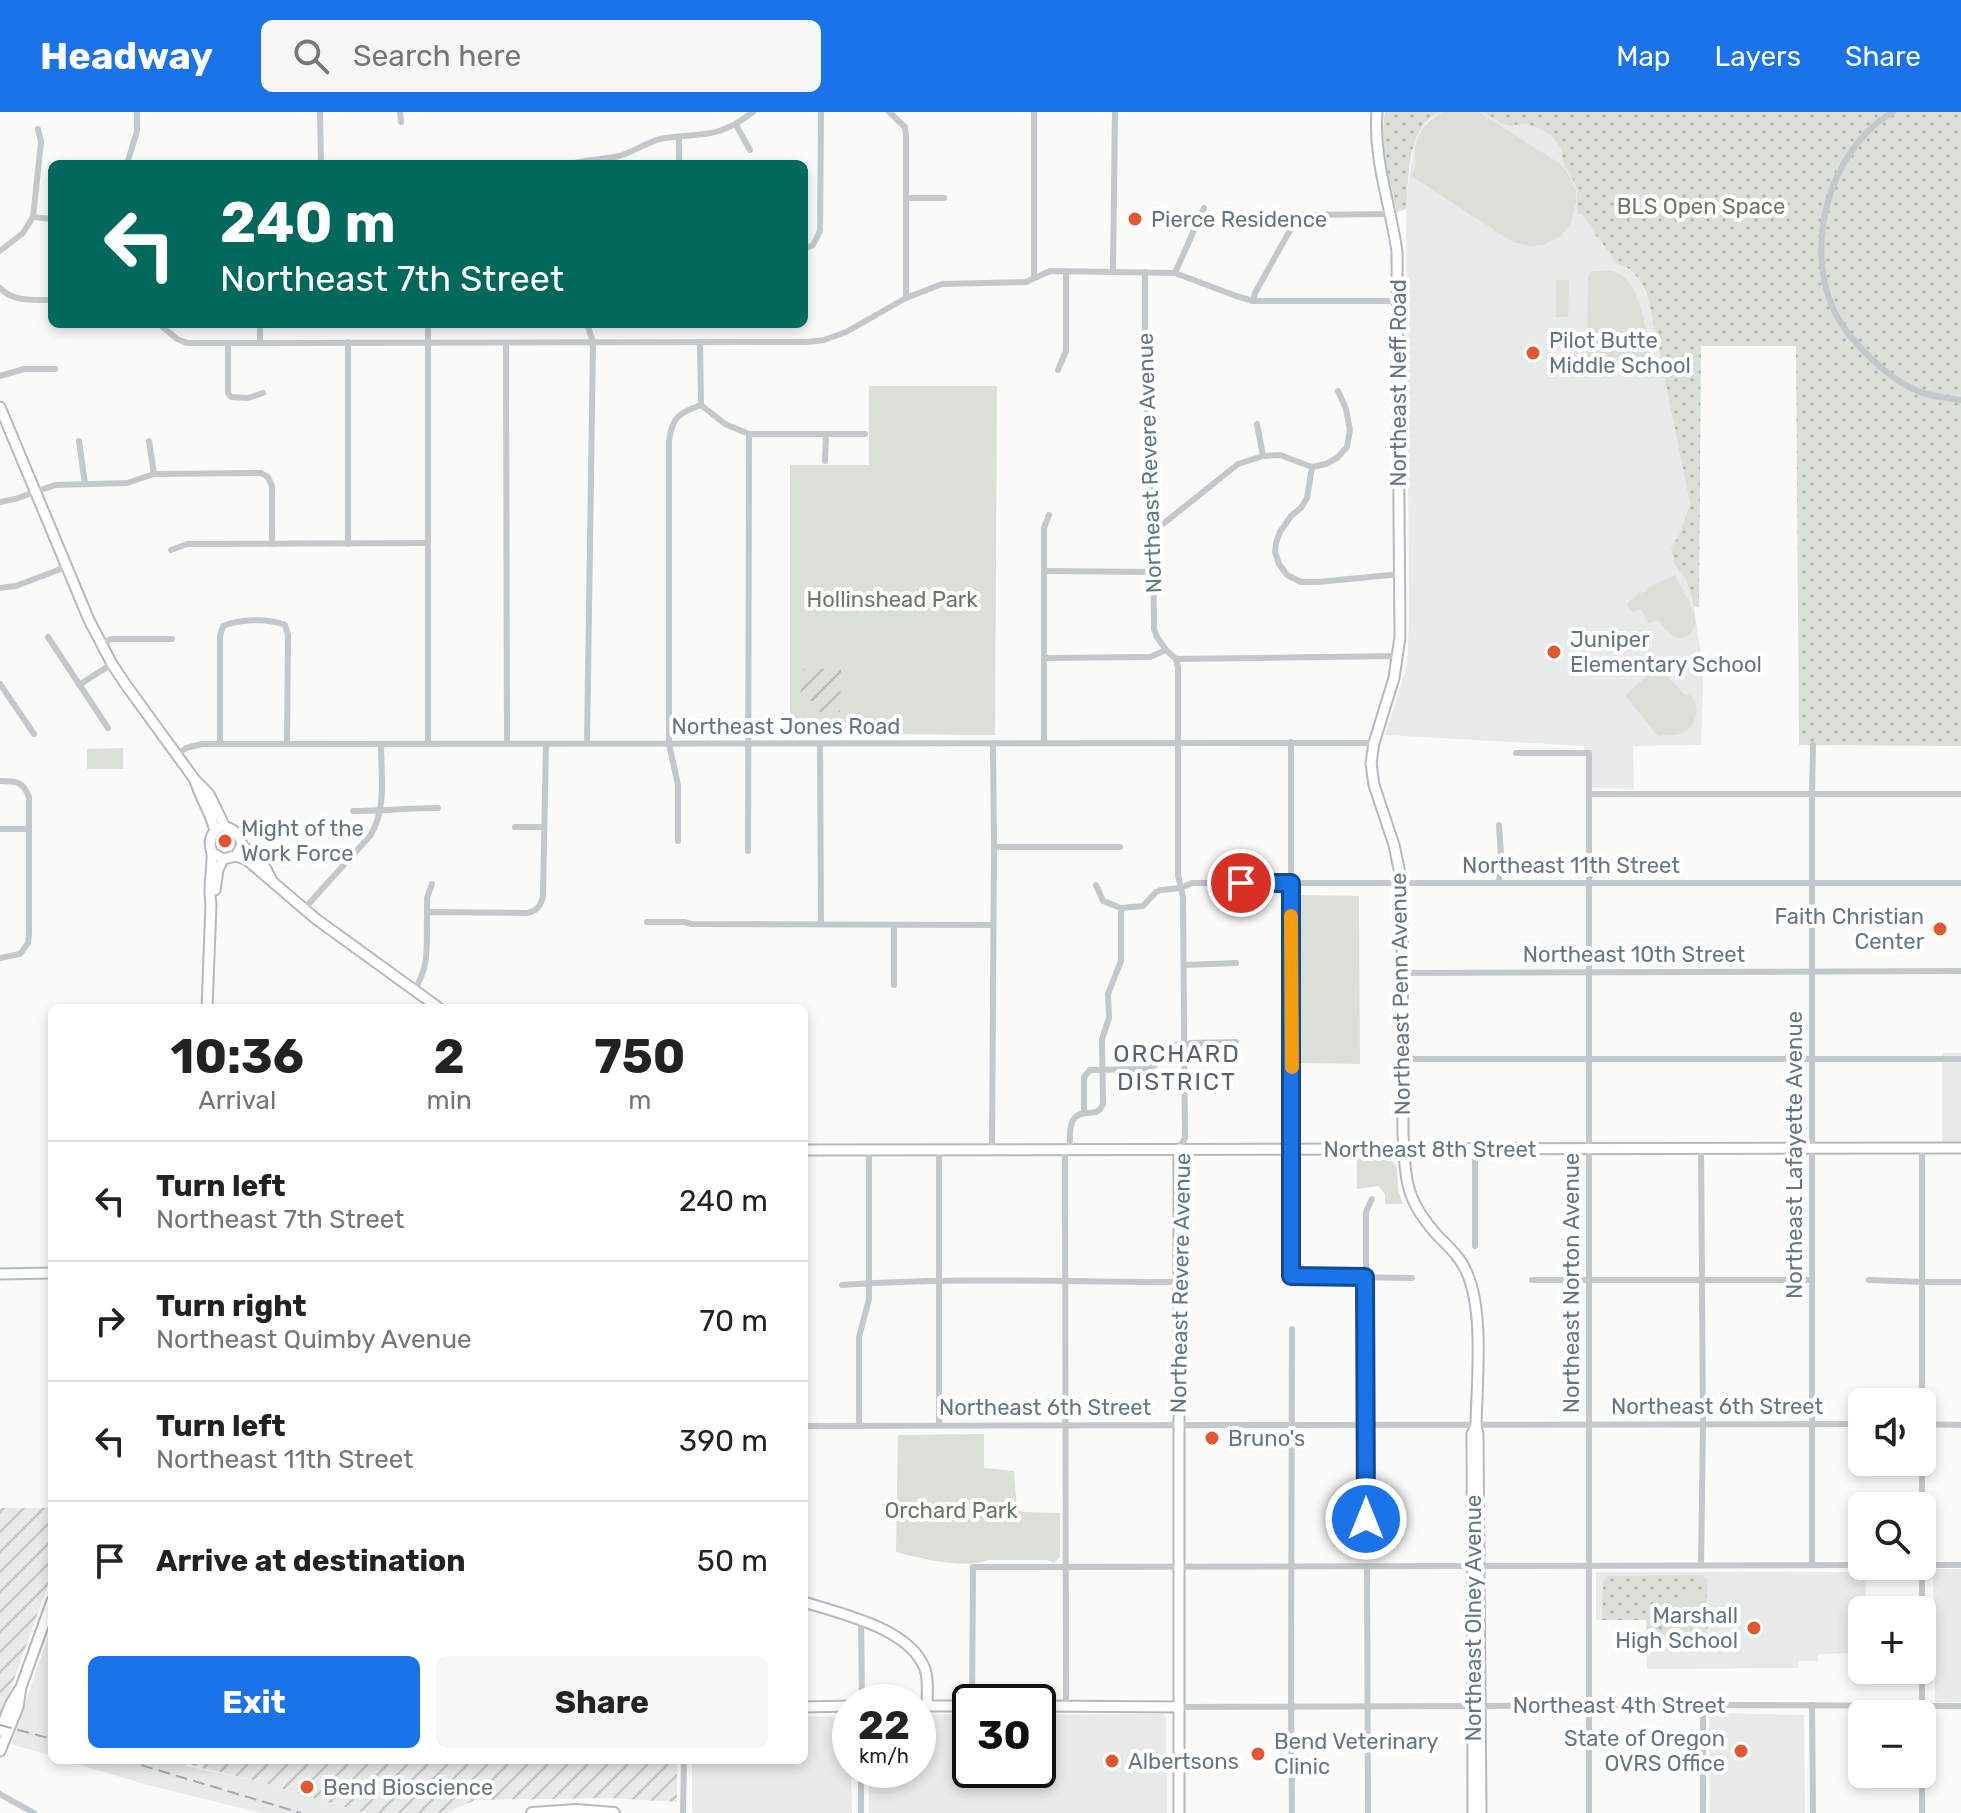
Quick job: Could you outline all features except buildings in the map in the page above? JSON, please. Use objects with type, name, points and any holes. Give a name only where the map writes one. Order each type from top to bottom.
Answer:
[{"type":"main road","name":"Northeast Neff Road","points":[[1377,112],[1378,152],[1397,252],[1399,656]]},
{"type":"main road","points":[[0,407],[100,643],[195,780],[209,794],[220,829],[210,845],[213,853],[207,1004]]},
{"type":"main road","name":"Northeast Penn Avenue","points":[[1399,656],[1371,754],[1372,774],[1402,883],[1404,1148]]},
{"type":"main road","points":[[220,829],[237,831],[242,845],[266,869],[271,879]]},
{"type":"main road","points":[[236,856],[242,845]]},
{"type":"main road","points":[[213,853],[223,859],[236,856],[247,860],[304,909],[434,1004]]},
{"type":"main road","points":[[211,904],[223,859]]},
{"type":"main road","name":"Northeast Olney Avenue","points":[[1404,1148],[1405,1175],[1414,1205],[1466,1269],[1475,1294],[1476,1425],[1472,1434],[1476,1706],[1473,1813]]},
{"type":"main road","name":"Northeast 8th Street","points":[[808,1150],[1961,1148]]},
{"type":"main road","name":"Northeast Revere Avenue","points":[[1179,1149],[1179,1813]]},
{"type":"main road","points":[[0,1274],[48,1273]]},
{"type":"main road","points":[[808,1603],[874,1624],[896,1637],[919,1659],[925,1670],[927,1684]]},
{"type":"main road","points":[[0,1751],[18,1707],[21,1687],[48,1612]]},
{"type":"main road","points":[[0,1731],[21,1687]]},
{"type":"main road","points":[[808,1707],[832,1706]]},
{"type":"main road","name":"Northeast 4th Street","points":[[1056,1706],[1179,1707]]},
{"type":"main road","name":"Northeast Olney Avenue","points":[[1476,1706],[1481,1813]]},
{"type":"main road","points":[[532,1813],[576,1810],[614,1813]]},
{"type":"street","points":[[128,160],[137,131],[137,112]]},
{"type":"street","points":[[320,112],[321,160]]},
{"type":"street","points":[[400,112],[401,122]]},
{"type":"street","points":[[595,160],[620,156],[657,140],[723,131],[753,112]]},
{"type":"street","points":[[808,247],[813,245],[820,231],[821,112]]},
{"type":"street","points":[[889,112],[905,127],[907,148],[906,298]]},
{"type":"street","points":[[1034,112],[1034,277]]},
{"type":"street","points":[[1113,271],[1115,112]]},
{"type":"street","points":[[1893,112],[1865,133],[1836,176],[1827,202],[1822,233],[1823,266],[1829,295],[1835,313],[1847,331],[1878,365],[1913,389],[1961,400]]},
{"type":"street","points":[[736,125],[750,150]]},
{"type":"street","points":[[0,251],[23,233],[33,217],[41,142],[38,129]]},
{"type":"street","points":[[679,138],[679,160]]},
{"type":"street","points":[[907,198],[944,198]]},
{"type":"street","points":[[1175,273],[1204,208]]},
{"type":"street","points":[[1253,301],[1294,223],[1304,215],[1391,214]]},
{"type":"street","points":[[33,217],[48,219]]},
{"type":"street","points":[[164,328],[187,343],[824,340],[846,332],[906,298],[942,284],[1026,282],[1050,271],[1175,273],[1253,301],[1398,301]]},
{"type":"street","points":[[1058,370],[1066,351],[1066,271]]},
{"type":"street","name":"Northeast Revere Avenue","points":[[1145,272],[1154,629],[1166,650]]},
{"type":"street","points":[[0,288],[13,298],[48,300]]},
{"type":"street","points":[[260,328],[260,342]]},
{"type":"street","points":[[428,328],[428,744]]},
{"type":"street","points":[[587,743],[593,342],[588,328]]},
{"type":"street","points":[[348,342],[348,544]]},
{"type":"street","points":[[700,342],[701,405]]},
{"type":"street","points":[[228,343],[228,393],[231,397],[248,398],[263,393]]},
{"type":"street","points":[[506,343],[507,743]]},
{"type":"street","points":[[0,376],[24,369],[55,369]]},
{"type":"street","points":[[1153,532],[1238,464],[1263,456],[1280,455],[1312,467],[1337,458],[1347,447],[1350,430],[1338,391]]},
{"type":"street","points":[[701,405],[725,424],[749,434],[865,434]]},
{"type":"street","points":[[678,841],[678,785],[669,744],[669,441],[676,418],[684,411],[701,405]]},
{"type":"street","points":[[1257,424],[1263,456]]},
{"type":"street","points":[[748,851],[749,434]]},
{"type":"street","points":[[825,461],[826,434]]},
{"type":"street","points":[[79,441],[85,484]]},
{"type":"street","points":[[149,441],[154,474]]},
{"type":"street","points":[[1312,467],[1307,498],[1291,516],[1276,543],[1279,564],[1287,575],[1301,582],[1318,582],[1400,574]]},
{"type":"street","points":[[0,502],[55,485],[127,483],[154,474],[261,473],[268,477],[272,486],[272,544]]},
{"type":"street","points":[[1044,743],[1044,528],[1049,515]]},
{"type":"street","points":[[171,550],[187,544],[428,543]]},
{"type":"street","points":[[0,588],[16,586],[66,567]]},
{"type":"street","points":[[1044,571],[1153,572]]},
{"type":"street","points":[[220,744],[220,636],[223,626],[233,621],[277,621],[285,625],[288,635],[287,744]]},
{"type":"street","points":[[48,637],[108,728]]},
{"type":"street","points":[[100,643],[112,639],[172,639]]},
{"type":"street","points":[[1044,658],[1150,657],[1166,650],[1176,659],[1399,656]]},
{"type":"street","name":"Northeast Revere Avenue","points":[[1176,659],[1178,875],[1181,888],[1185,1045],[1185,1138],[1179,1149]]},
{"type":"street","points":[[79,685],[112,664]]},
{"type":"street","points":[[1,686],[34,734]]},
{"type":"street","points":[[1291,742],[1291,1276],[1412,1278]]},
{"type":"street","points":[[992,1149],[993,743]]},
{"type":"street","name":"Northeast Jones Road","points":[[177,755],[192,746],[220,744],[1374,743]]},
{"type":"street","points":[[304,909],[376,827],[381,811],[381,744]]},
{"type":"street","points":[[427,912],[522,913],[538,908],[543,896],[546,744]]},
{"type":"street","points":[[820,744],[821,924]]},
{"type":"street","name":"Northeast Lafayette Avenue","points":[[1812,1565],[1813,745]]},
{"type":"street","name":"Northeast Norton Avenue","points":[[1516,753],[1589,753],[1589,1813]]},
{"type":"street","points":[[0,781],[19,783],[29,797],[28,943],[20,954],[0,958]]},
{"type":"street","points":[[1589,794],[1961,794]]},
{"type":"street","points":[[353,811],[438,808]]},
{"type":"street","points":[[1499,825],[1499,883]]},
{"type":"street","points":[[515,827],[544,827]]},
{"type":"street","points":[[0,829],[29,829]]},
{"type":"street","points":[[994,847],[1120,847]]},
{"type":"street","name":"Northeast 11th Street","points":[[1121,908],[1143,906],[1156,892],[1192,883],[1961,883]]},
{"type":"street","points":[[414,990],[426,966],[427,898],[432,884]]},
{"type":"street","points":[[1066,1706],[1065,1282],[1068,1149],[1072,1121],[1084,1113],[1097,1113],[1103,1104],[1102,1039],[1109,1018],[1108,994],[1121,961],[1121,908],[1103,901],[1096,885]]},
{"type":"street","points":[[647,922],[993,925]]},
{"type":"street","points":[[894,925],[894,985]]},
{"type":"street","points":[[1184,965],[1236,963]]},
{"type":"street","name":"Northeast 10th Street","points":[[1402,973],[1961,971]]},
{"type":"street","points":[[422,1004],[426,998]]},
{"type":"street","points":[[1084,1113],[1084,1077],[1090,1070],[1149,1069],[1158,1063],[1165,1046],[1236,1042]]},
{"type":"street","points":[[1403,1059],[1961,1059]]},
{"type":"street","points":[[1922,1148],[1922,1388]]},
{"type":"street","points":[[939,1149],[939,1425]]},
{"type":"street","points":[[1475,1149],[1475,1246]]},
{"type":"street","points":[[1701,1149],[1701,1565]]},
{"type":"street","points":[[859,1426],[859,1337],[869,1299],[869,1150]]},
{"type":"street","points":[[1366,1519],[1366,1212],[1372,1199]]},
{"type":"street","points":[[1532,1280],[1812,1280]]},
{"type":"street","points":[[1869,1280],[1961,1282]]},
{"type":"street","points":[[842,1285],[938,1281],[1178,1282]]},
{"type":"street","points":[[1292,1329],[1292,1813]]},
{"type":"street","name":"Northeast 6th Street","points":[[808,1426],[1848,1424]]},
{"type":"street","points":[[1936,1425],[1961,1425]]},
{"type":"street","points":[[971,1684],[973,1567],[1848,1565]]},
{"type":"street","points":[[1936,1565],[1961,1565]]},
{"type":"street","points":[[1367,1567],[1368,1813]]},
{"type":"street","points":[[1922,1580],[1922,1700]]},
{"type":"street","points":[[861,1620],[862,1684]]},
{"type":"street","points":[[1703,1705],[1703,1813]]},
{"type":"street","points":[[1812,1705],[1813,1813]]},
{"type":"street","name":"Northeast 4th Street","points":[[1179,1707],[1848,1705]]},
{"type":"street","name":"Northeast 4th Street","points":[[1936,1706],[1961,1706]]},
{"type":"street","points":[[683,1813],[684,1764]]},
{"type":"street","points":[[861,1788],[861,1813]]},
{"type":"street","points":[[1922,1788],[1922,1813]]},
{"type":"street","points":[[0,1794],[34,1813]]},
{"type":"shaded area","name":"Pilot Butte Middle School","points":[[1439,112],[1482,112],[1503,124],[1536,127],[1552,136],[1561,148],[1563,162],[1577,191],[1577,212],[1583,214],[1613,257],[1637,276],[1648,297],[1690,504],[1671,549],[1674,564],[1686,579],[1694,606],[1703,662],[1703,687],[1701,745],[1633,746],[1634,789],[1592,788],[1584,746],[1385,735],[1407,666],[1406,209],[1415,140],[1421,128]]},
{"type":"shaded area","points":[[1942,1053],[1961,1053],[1961,1143],[1942,1143]]},
{"type":"shaded area","points":[[0,1508],[48,1508],[48,1584],[0,1713]]},
{"type":"shaded area","points":[[1936,1569],[1961,1569],[1961,1702],[1935,1700],[1936,1596],[1933,1596]]},
{"type":"shaded area","name":"Marshall High School","points":[[1596,1572],[1848,1572],[1848,1580],[1866,1580],[1866,1596],[1848,1596],[1848,1653],[1818,1654],[1818,1661],[1798,1661],[1798,1668],[1647,1669],[1647,1620],[1596,1620]]},
{"type":"shaded area","points":[[48,1637],[48,1755],[11,1744]]},
{"type":"shaded area","points":[[936,1714],[952,1715],[952,1788],[1056,1788],[1056,1715],[1163,1714],[1166,1717],[1167,1813],[869,1813],[869,1788],[936,1788]]},
{"type":"shaded area","points":[[1709,1715],[1804,1715],[1805,1813],[1710,1813]]},
{"type":"shaded area","points":[[808,1716],[832,1717],[832,1788],[851,1788],[852,1813],[694,1813],[692,1764],[808,1764]]},
{"type":"shaded area","points":[[77,1764],[186,1764],[365,1813],[262,1813]]},
{"type":"shaded area","points":[[202,1764],[677,1764],[677,1802],[609,1798],[475,1800],[447,1813],[365,1813],[202,1768]]},
{"type":"green space","points":[[1385,112],[1439,112],[1428,120],[1416,138],[1409,168],[1406,209],[1397,212],[1384,150]]},
{"type":"green space","points":[[1443,112],[1479,112],[1559,163],[1569,174],[1576,191],[1571,223],[1561,236],[1543,245],[1513,242],[1411,176],[1421,132]]},
{"type":"green space","name":"BLS Open Space","points":[[1482,112],[1961,112],[1961,746],[1799,745],[1796,346],[1701,346],[1699,608],[1694,606],[1686,579],[1674,564],[1671,548],[1690,504],[1648,297],[1632,271],[1615,263],[1583,215],[1577,213],[1577,191],[1563,162],[1561,148],[1552,136],[1536,127],[1503,124]]},
{"type":"green space","points":[[1591,271],[1615,272],[1629,282],[1644,319],[1650,368],[1590,368],[1587,364],[1588,277]]},
{"type":"green space","points":[[1556,280],[1569,280],[1568,317],[1556,317]]},
{"type":"green space","name":"Hollinshead Park","points":[[869,386],[997,386],[995,735],[790,733],[790,465],[869,465]]},
{"type":"green space","points":[[1675,575],[1695,617],[1692,631],[1682,638],[1672,635],[1658,620],[1648,623],[1641,609],[1633,612],[1627,606],[1647,588]]},
{"type":"green space","points":[[1658,667],[1695,702],[1695,719],[1685,732],[1658,736],[1625,695]]},
{"type":"green space","points":[[803,669],[841,669],[840,712],[812,712],[812,701],[800,700]]},
{"type":"green space","points":[[123,748],[123,769],[87,769],[87,749]]},
{"type":"green space","points":[[1300,895],[1359,896],[1360,1064],[1300,1063]]},
{"type":"green space","points":[[1357,1157],[1385,1157],[1392,1161],[1397,1168],[1398,1190],[1403,1204],[1385,1204],[1385,1194],[1378,1186],[1357,1189]]},
{"type":"green space","name":"Orchard Park","points":[[984,1434],[984,1468],[1014,1471],[1017,1510],[1060,1513],[1060,1557],[1054,1563],[1047,1560],[987,1560],[967,1564],[896,1552],[898,1435]]},
{"type":"green space","points":[[1702,1575],[1707,1581],[1707,1632],[1702,1637],[1647,1636],[1646,1620],[1602,1620],[1603,1582],[1607,1576]]},
{"type":"green space","points":[[1687,1592],[1702,1592],[1701,1629],[1662,1629],[1668,1607]]},
{"type":"railway","points":[[0,1725],[48,1738]]},
{"type":"railway","points":[[137,1764],[301,1813]]},
{"type":"slow traffic","points":[[1291,916],[1292,1067]]},
{"type":"place","name":"Pierce Residence","points":[[1135,219]]},
{"type":"place","name":"Pilot Butte Middle School","points":[[1533,353]]},
{"type":"place","name":"Juniper Elementary School","points":[[1554,652]]},
{"type":"place","name":"Might of the Work Force","points":[[225,841]]},
{"type":"place","name":"Faith Christian Center","points":[[1940,929]]},
{"type":"place","name":"Bruno's","points":[[1212,1438]]},
{"type":"place","name":"Marshall High School","points":[[1754,1628]]},
{"type":"place","name":"State of Oregon OVRS Office","points":[[1741,1751]]},
{"type":"place","name":"Bend Veterinary Clinic","points":[[1258,1754]]},
{"type":"place","name":"Albertsons","points":[[1112,1761]]},
{"type":"place","name":"Bend Bioscience","points":[[307,1787]]},
{"type":"district","name":"ORCHARD DISTRICT","points":[[1177,1068]]},
{"type":"route","points":[[1241,883],[1291,883],[1291,1276],[1365,1277],[1366,1519]]}]
